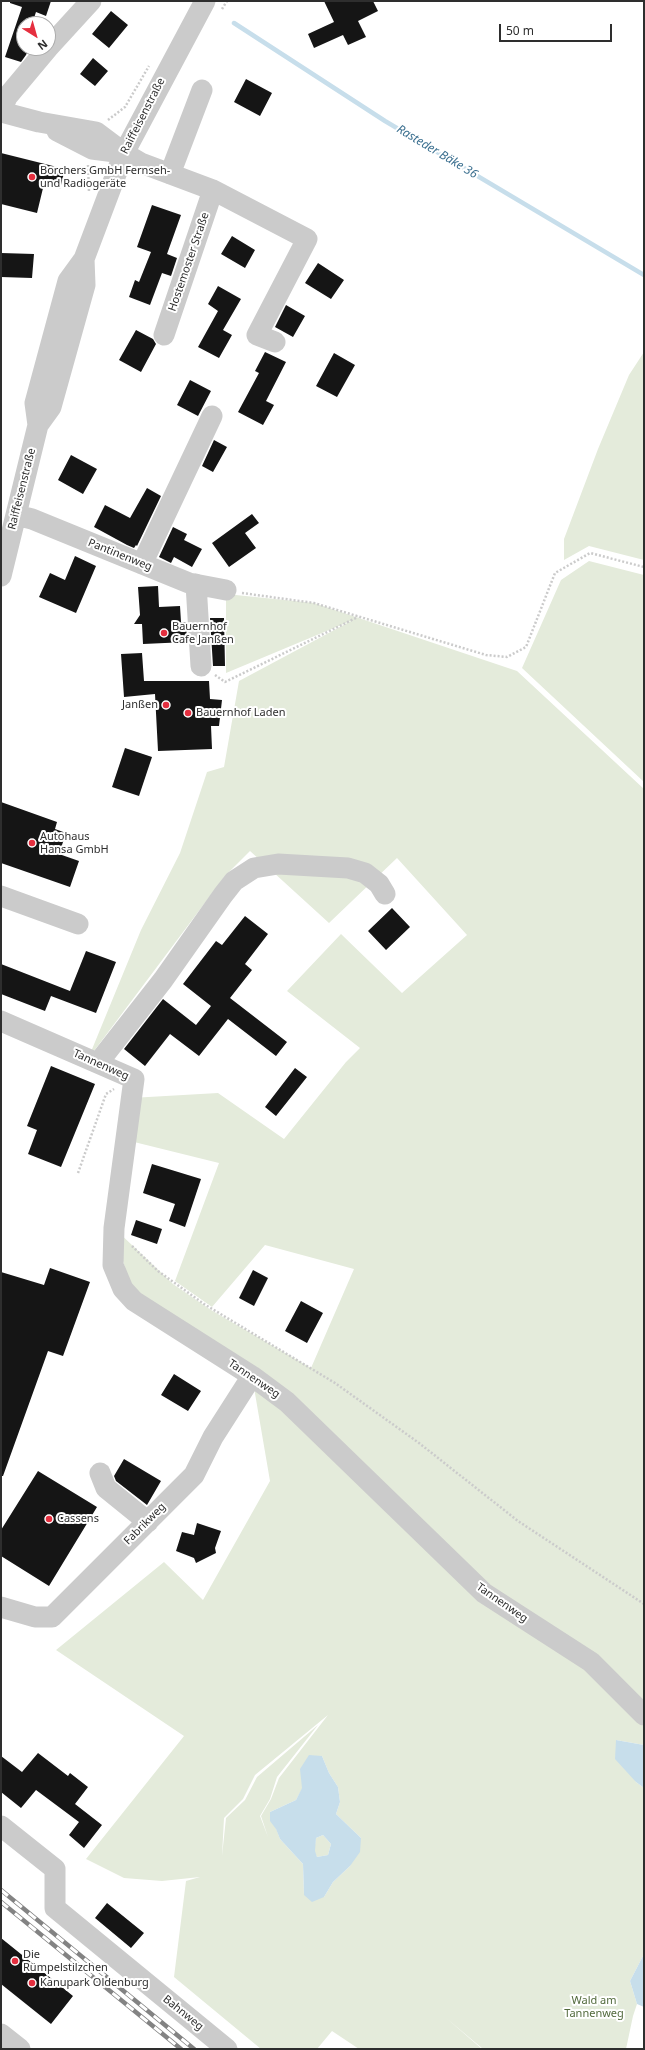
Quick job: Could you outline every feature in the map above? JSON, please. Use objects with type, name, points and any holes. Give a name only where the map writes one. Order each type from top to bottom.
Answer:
[{"type":"street","points":[[56,39],[91,1]]},
{"type":"street","name":"Raiffeisenstraße","points":[[1,576],[38,425],[35,403],[68,280],[84,259],[124,153],[205,1]]},
{"type":"street","points":[[41,56],[7,97],[1,112],[40,122],[96,132],[124,153],[142,163],[213,190],[307,239],[257,335],[275,342]]},
{"type":"street","points":[[170,174],[202,90]]},
{"type":"street","points":[[40,122],[92,149],[124,153]]},
{"type":"street","name":"Hostemoster Straße","points":[[164,335],[213,190]]},
{"type":"street","points":[[142,564],[212,416]]},
{"type":"street","name":"Pantinenweg","points":[[16,515],[32,519],[142,564],[196,584],[226,590]]},
{"type":"street","points":[[196,584],[201,666]]},
{"type":"street","points":[[98,1063],[159,985],[230,886],[234,881],[254,868],[278,864],[348,868],[365,873],[379,884],[385,894]]},
{"type":"street","points":[[1,896],[78,924]]},
{"type":"street","name":"Tannenweg","points":[[1,1021],[134,1078],[114,1228],[113,1265],[123,1288],[134,1301],[252,1376],[287,1402],[484,1593],[591,1662],[644,1715]]},
{"type":"street","name":"Fabrikweg","points":[[1,1607],[35,1617],[52,1617],[194,1476],[213,1437],[252,1376]]},
{"type":"street","points":[[100,1473],[106,1488],[148,1522]]},
{"type":"street","name":"Bahnweg","points":[[1,1826],[55,1869],[55,1908],[227,2049]]},
{"type":"street","points":[[1,2034],[20,2049]]},
{"type":"path","points":[[96,132],[98,125],[118,114],[125,107],[152,60]]},
{"type":"path","points":[[226,590],[314,603],[486,655],[507,657],[526,647],[556,573],[590,553],[644,566]]},
{"type":"path","points":[[201,666],[225,682],[358,617]]},
{"type":"path","points":[[78,1173],[106,1094],[134,1078]]},
{"type":"path","points":[[114,1228],[158,1271],[204,1304],[335,1383],[419,1443],[518,1521],[644,1604]]},
{"type":"green space","points":[[644,352],[644,560],[589,546],[564,560],[564,539],[598,449],[629,375]]},
{"type":"green space","points":[[589,561],[644,575],[644,782],[522,668],[561,580]]},
{"type":"green space","name":"Wald am Tannenweg","points":[[226,594],[314,603],[517,671],[644,789],[644,1745],[616,1740],[636,1782],[644,1788],[644,1954],[630,1981],[637,2004],[626,2049],[483,2049],[445,2017],[482,2049],[359,2049],[332,2031],[317,2049],[261,2049],[174,1977],[186,1881],[200,1877],[162,1881],[124,1878],[86,1859],[184,1736],[56,1650],[164,1562],[203,1600],[270,1481],[252,1376],[134,1301],[114,1228],[173,1284],[211,1310],[311,1368],[354,1269],[265,1245],[212,1307],[175,1281],[219,1163],[126,1140],[131,1098],[218,1093],[284,1139],[346,1062],[360,1048],[287,991],[341,934],[402,993],[467,935],[397,858],[329,923],[250,851],[225,876],[88,1059],[141,930],[180,853],[207,772],[224,767],[239,681],[353,620],[226,673]],"holes":[[[328,1715],[279,1778],[271,1799],[261,1816],[268,1837],[260,1816],[270,1799],[277,1777],[318,1725],[257,1777],[245,1800],[226,1818],[222,1856],[224,1818],[243,1799],[255,1775]],[[322,1756],[329,1773],[338,1787],[340,1802],[336,1814],[361,1838],[350,1866],[333,1882],[324,1897],[304,1895],[303,1864],[280,1839],[270,1812],[296,1800],[302,1789],[302,1780]]]},
{"type":"green space","points":[[323,1835],[331,1844],[328,1855],[317,1857],[314,1851],[316,1838]]},
{"type":"water","points":[[616,1740],[644,1745],[644,1788],[636,1782],[615,1759]]},
{"type":"water","points":[[309,1755],[322,1756],[329,1773],[338,1787],[340,1802],[336,1814],[361,1838],[360,1852],[350,1866],[333,1882],[324,1897],[312,1902],[304,1895],[303,1864],[280,1839],[276,1829],[270,1821],[270,1812],[296,1800],[302,1788],[300,1769]],"holes":[[[323,1835],[331,1844],[328,1855],[317,1857],[315,1851],[316,1838]]]},
{"type":"water","points":[[644,1954],[644,2007],[637,2004],[630,1981]]},
{"type":"building","points":[[10,1],[51,1],[46,16],[36,12],[35,16],[19,16],[22,7],[10,3]]},
{"type":"building","points":[[324,1],[373,1],[378,11],[358,21],[366,37],[348,45],[343,35],[314,48],[308,34],[334,22]]},
{"type":"building","points":[[111,11],[128,25],[109,48],[92,34]]},
{"type":"building","points":[[16,25],[16,56],[25,56],[21,62],[5,57]]},
{"type":"building","points":[[93,58],[108,71],[95,86],[80,74]]},
{"type":"building","points":[[246,79],[272,93],[260,116],[234,102]]},
{"type":"building","name":"Borchers GmbH Fernseh- und Radiogeräte","points":[[1,153],[65,169],[60,189],[44,184],[37,213],[1,204]]},
{"type":"building","points":[[152,205],[181,215],[167,254],[177,258],[171,276],[162,273],[150,305],[129,297],[135,280],[139,282],[151,252],[137,247]]},
{"type":"building","points":[[232,236],[255,250],[245,268],[221,254]]},
{"type":"building","points":[[1,253],[34,254],[32,278],[1,277]]},
{"type":"building","points":[[318,263],[344,280],[331,299],[305,283]]},
{"type":"building","points":[[218,286],[241,299],[223,330],[232,335],[219,358],[198,347],[218,311],[208,304]]},
{"type":"building","points":[[286,305],[305,316],[293,337],[275,327]]},
{"type":"building","points":[[136,330],[153,339],[156,344],[141,372],[119,360]]},
{"type":"building","points":[[265,352],[286,362],[266,401],[274,405],[263,425],[238,412],[259,373],[255,371]]},
{"type":"building","points":[[334,353],[355,365],[337,397],[316,386]]},
{"type":"building","points":[[190,380],[211,391],[198,416],[177,405]]},
{"type":"building","points":[[214,440],[227,447],[213,472],[202,466]]},
{"type":"building","points":[[71,455],[97,469],[83,494],[58,480]]},
{"type":"building","points":[[147,488],[161,496],[137,546],[136,545],[134,548],[127,545],[94,527],[105,505],[130,518]]},
{"type":"building","points":[[252,514],[259,523],[245,533],[256,548],[229,567],[212,543]]},
{"type":"building","points":[[173,527],[187,534],[184,540],[202,549],[192,567],[174,557],[171,563],[159,557]]},
{"type":"building","points":[[75,556],[96,566],[76,613],[39,597],[50,573],[65,580]]},
{"type":"building","points":[[158,586],[159,607],[180,606],[181,622],[186,622],[187,642],[143,644],[142,624],[134,624],[140,615],[138,587]]},
{"type":"building","points":[[210,618],[224,618],[225,666],[213,666]]},
{"type":"building","name":"Bauernhof Laden","points":[[142,653],[144,681],[209,681],[210,699],[222,700],[219,726],[211,726],[212,749],[158,751],[155,694],[124,697],[121,654]]},
{"type":"building","points":[[125,748],[152,757],[139,796],[112,787]]},
{"type":"building","name":"Autohaus Hansa GmbH","points":[[1,802],[57,822],[55,829],[66,833],[59,854],[79,861],[70,887],[1,863]]},
{"type":"building","points":[[392,908],[410,927],[386,950],[368,931]]},
{"type":"building","points":[[245,916],[268,934],[245,964],[252,970],[230,998],[287,1042],[276,1056],[228,1019],[199,1056],[170,1034],[145,1066],[124,1049],[163,999],[196,1025],[211,1006],[183,984],[216,941],[222,945]]},
{"type":"building","points":[[86,951],[116,962],[96,1013],[51,996],[45,1011],[1,994],[1,964],[70,991]]},
{"type":"building","points":[[51,1066],[95,1084],[61,1167],[28,1154],[37,1130],[27,1126]]},
{"type":"building","points":[[295,1068],[307,1077],[276,1116],[265,1107]]},
{"type":"building","points":[[152,1164],[201,1179],[185,1227],[169,1221],[175,1204],[143,1193]]},
{"type":"building","points":[[136,1220],[162,1229],[157,1244],[131,1235]]},
{"type":"building","points":[[50,1268],[90,1282],[63,1356],[48,1351],[3,1476],[1,1476],[1,1272],[44,1285]]},
{"type":"building","points":[[253,1270],[268,1278],[254,1306],[239,1298]]},
{"type":"building","points":[[301,1301],[323,1313],[307,1343],[285,1331]]},
{"type":"building","points":[[174,1374],[201,1391],[188,1411],[161,1395]]},
{"type":"building","points":[[124,1459],[161,1481],[147,1505],[116,1481],[114,1476]]},
{"type":"building","name":"Cassens","points":[[38,1471],[97,1507],[49,1586],[1,1556],[1,1530]]},
{"type":"building","points":[[197,1523],[221,1531],[215,1548],[216,1553],[196,1563],[194,1558],[176,1551],[182,1532],[194,1535]]},
{"type":"building","points":[[38,1753],[68,1776],[70,1773],[88,1787],[75,1804],[102,1825],[84,1848],[69,1835],[79,1822],[36,1790],[21,1808],[1,1792],[1,1756],[22,1772]]},
{"type":"building","points":[[107,1903],[144,1933],[131,1948],[95,1918]]},
{"type":"building","name":"Die Rümpelstilzchen","points":[[1,1938],[73,1996],[51,2024],[1,1984]]},
{"type":"waterway","name":"Rasteder Bäke 36","points":[[234,23],[385,121],[644,275]]},
{"type":"railway","points":[[1,1890],[194,2049]]},
{"type":"railway","points":[[1,1902],[181,2049]]},
{"type":"place","name":"Borchers GmbH Fernseh- und Radiogeräte","points":[[32,177]]},
{"type":"place","name":"Bauernhof Cafe Janßen","points":[[164,633]]},
{"type":"place","name":"Janßen","points":[[166,705]]},
{"type":"place","name":"Bauernhof Laden","points":[[188,713]]},
{"type":"place","name":"Autohaus Hansa GmbH","points":[[32,843]]},
{"type":"place","name":"Cassens","points":[[49,1519]]},
{"type":"place","name":"Die Rümpelstilzchen","points":[[15,1961]]},
{"type":"place","name":"Kanupark Oldenburg","points":[[32,1983]]}]
